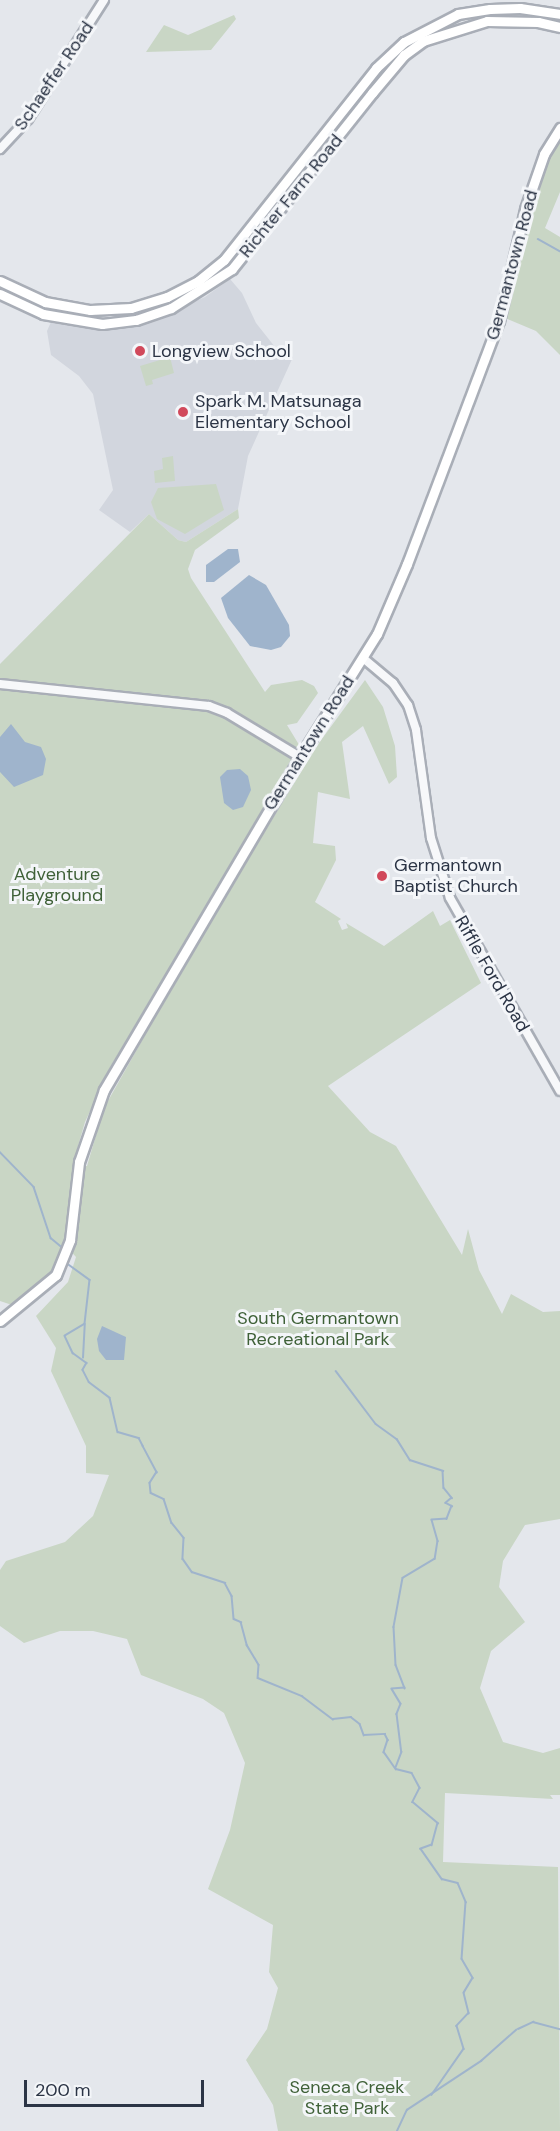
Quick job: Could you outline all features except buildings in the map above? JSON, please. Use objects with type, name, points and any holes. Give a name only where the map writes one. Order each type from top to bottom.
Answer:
[{"type":"main road","name":"Richter Farm Road","points":[[0,281],[45,302],[90,310],[131,308],[167,297],[198,281],[224,260],[376,68],[404,42],[458,14],[490,9],[520,8],[560,14]]},
{"type":"main road","name":"Richter Farm Road","points":[[0,294],[43,314],[102,324],[135,320],[171,308],[232,269],[372,93],[404,55],[423,40],[487,21],[537,22],[560,27]]},
{"type":"main road","name":"Germantown Road","points":[[0,1321],[56,1275],[70,1240],[79,1162],[104,1090],[300,757],[363,658],[407,564],[499,321],[525,210],[544,154],[560,128]]},
{"type":"street","name":"Schaeffer Road","points":[[0,149],[28,119],[104,0]]},
{"type":"street","name":"Riffle Ford Road","points":[[363,658],[393,683],[408,705],[416,730],[431,838],[450,898],[560,1091]]},
{"type":"street","points":[[0,684],[209,706],[227,713],[300,757]]},
{"type":"shaded area","name":"Spark M. Matsunaga Elementary School","points":[[230,279],[242,293],[256,323],[275,347],[293,357],[248,456],[238,509],[186,542],[178,540],[149,514],[130,532],[99,510],[113,490],[93,394],[79,376],[51,355],[47,331],[51,322],[102,328],[155,319],[205,297]]},
{"type":"green space","points":[[234,15],[236,19],[211,50],[146,52],[164,25],[188,35]]},
{"type":"green space","points":[[555,137],[560,139],[560,192],[545,228],[560,237],[560,355],[536,331],[505,318],[528,217]]},
{"type":"green space","points":[[170,357],[174,373],[152,380],[153,384],[146,386],[140,366]]},
{"type":"green space","points":[[173,456],[175,481],[155,483],[154,471],[163,469],[162,458]]},
{"type":"green space","points":[[216,484],[224,510],[185,534],[157,519],[151,502],[158,488]]},
{"type":"green space","name":"South Germantown Recreational Park","points":[[238,509],[239,518],[195,550],[188,569],[191,578],[265,692],[271,685],[302,680],[314,686],[318,693],[297,723],[287,725],[301,748],[263,824],[264,833],[316,747],[365,680],[383,707],[395,746],[397,777],[389,784],[363,726],[342,742],[350,799],[318,792],[313,843],[335,846],[336,860],[315,902],[341,919],[338,921],[342,930],[348,928],[346,923],[384,946],[433,911],[440,926],[450,920],[481,983],[328,1086],[370,1132],[396,1146],[462,1255],[468,1229],[479,1270],[502,1314],[511,1294],[543,1312],[560,1311],[560,1519],[525,1525],[503,1561],[499,1587],[525,1622],[491,1651],[480,1688],[503,1742],[543,1753],[560,1748],[560,1795],[550,1795],[553,1799],[445,1793],[443,1862],[558,1867],[560,2131],[278,2131],[273,2105],[246,2060],[267,2029],[278,1988],[269,1972],[273,1925],[208,1889],[230,1830],[245,1763],[224,1713],[203,1699],[141,1675],[127,1639],[93,1631],[60,1631],[24,1643],[0,1626],[0,1570],[6,1561],[65,1542],[93,1516],[109,1475],[86,1473],[86,1446],[51,1371],[56,1348],[36,1316],[68,1282],[76,1257],[66,1246],[55,1268],[39,1287],[12,1305],[0,1301],[0,664],[149,514],[178,540],[186,542]],"holes":[[[142,1016],[144,1037],[104,1108],[87,1166],[74,1167],[85,1122],[112,1064]]]},
{"type":"water","points":[[228,549],[238,549],[240,562],[214,582],[206,582],[206,565]]},
{"type":"water","points":[[249,575],[266,585],[289,625],[290,636],[281,647],[271,650],[250,646],[228,618],[221,598]]},
{"type":"water","points":[[11,724],[25,742],[41,747],[46,759],[43,775],[14,787],[0,772],[0,737]]},
{"type":"water","points":[[240,769],[248,776],[251,790],[243,807],[233,810],[224,803],[220,777],[227,770]]},
{"type":"water","points":[[102,1326],[126,1337],[124,1360],[106,1360],[99,1351],[97,1339]]},
{"type":"waterway","points":[[538,239],[560,251]]},
{"type":"waterway","points":[[0,1152],[34,1187],[51,1238],[63,1248]]},
{"type":"waterway","points":[[68,1264],[90,1280],[85,1324],[65,1336],[73,1353],[87,1363],[83,1370],[89,1382],[110,1398],[118,1432],[139,1438],[157,1472],[150,1483],[151,1493],[164,1499],[172,1523],[184,1538],[183,1559],[192,1572],[225,1583],[232,1596],[234,1619],[241,1622],[247,1645],[259,1665],[258,1678],[302,1696],[333,1719],[351,1717],[360,1724],[364,1735],[385,1734],[388,1740],[384,1752],[396,1769],[412,1773],[420,1788],[413,1802],[438,1823],[432,1845],[421,1849],[442,1879],[458,1883],[466,1902],[462,1959],[473,1978],[464,1993],[469,2013],[457,2026],[464,2049],[432,2095]]},
{"type":"waterway","points":[[83,1358],[85,1325]]},
{"type":"waterway","points":[[336,1371],[376,1424],[397,1439],[410,1460],[443,1471],[444,1488],[452,1498],[446,1503],[452,1506],[447,1519],[432,1520],[438,1541],[435,1559],[403,1578],[394,1627],[396,1665],[405,1688],[392,1689],[401,1704],[397,1714],[402,1752],[396,1768]]},
{"type":"waterway","points":[[518,2029],[533,2022],[560,2029]]},
{"type":"waterway","points":[[397,2131],[407,2110],[481,2061],[516,2030]]},
{"type":"place","name":"Longview School","points":[[140,351]]},
{"type":"place","name":"Spark M. Matsunaga Elementary School","points":[[183,412]]},
{"type":"place","name":"Germantown Baptist Church","points":[[382,876]]},
{"type":"park label","name":"Adventure Playground","points":[[57,885]]},
{"type":"park label","name":"Seneca Creek State Park","points":[[347,2098]]}]
